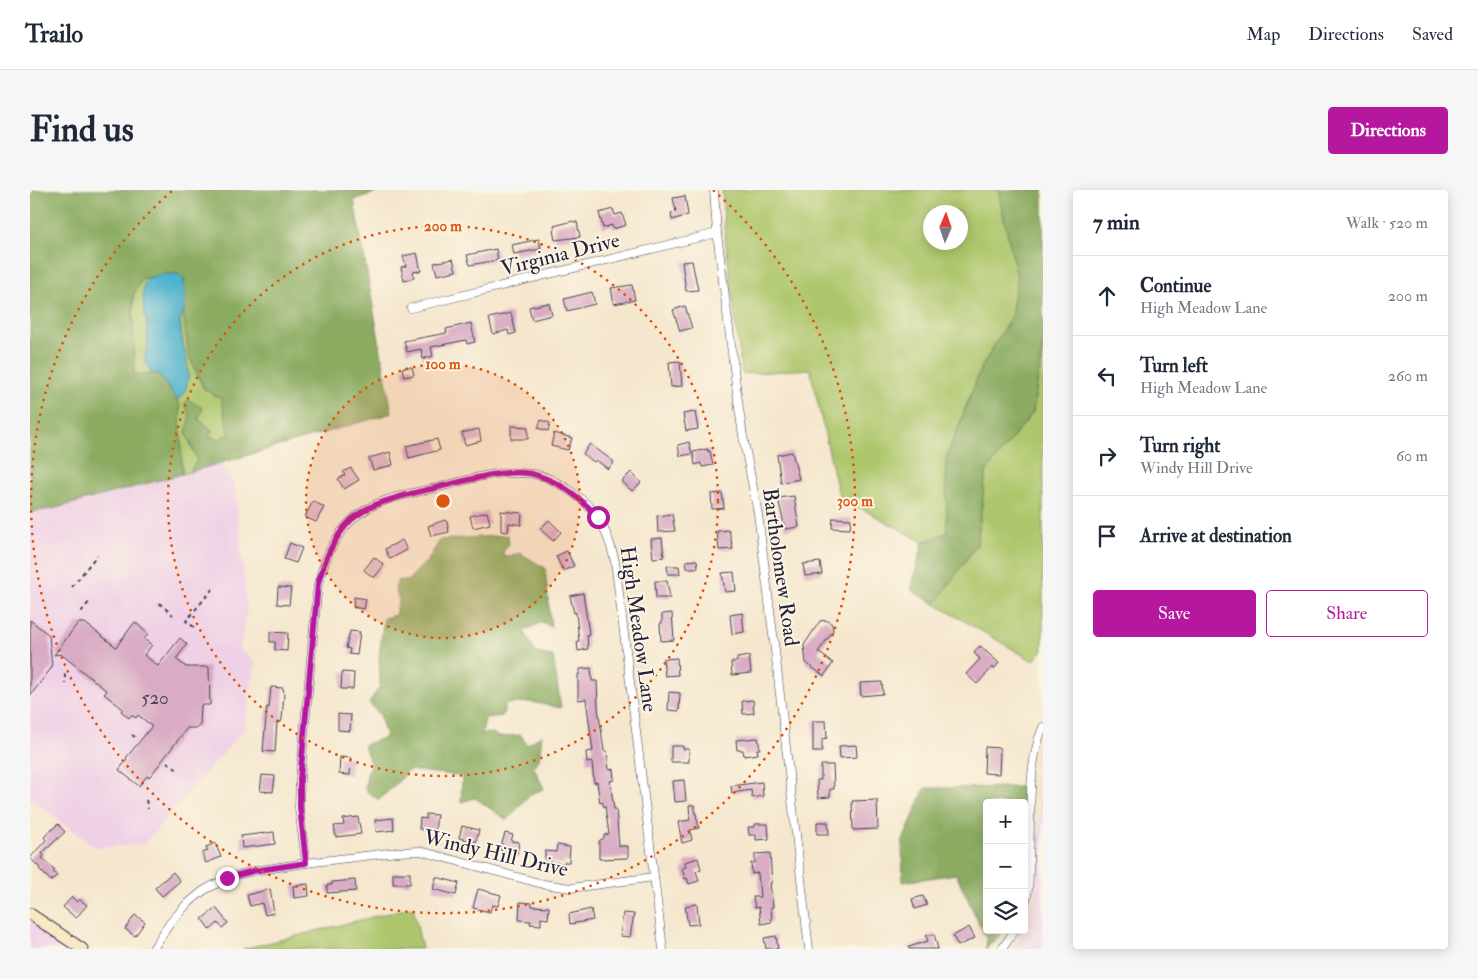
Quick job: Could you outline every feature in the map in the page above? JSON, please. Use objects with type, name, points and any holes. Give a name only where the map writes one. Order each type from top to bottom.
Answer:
[{"type":"main road","points":[[30,914],[82,949]]},
{"type":"street","name":"Bartholomew Road","points":[[714,190],[717,233],[743,436],[758,514],[809,949]]},
{"type":"street","name":"Virginia Drive","points":[[411,308],[717,233]]},
{"type":"street","name":"High Meadow Lane","points":[[306,863],[300,808],[300,779],[318,583],[325,559],[335,540],[352,520],[371,506],[404,495],[488,476],[510,473],[535,474],[559,484],[573,493],[598,517],[609,539],[615,561],[663,949]]},
{"type":"street","points":[[1027,889],[1033,766],[1036,744],[1043,727]]},
{"type":"street","name":"Windy Hill Drive","points":[[153,949],[170,923],[203,890],[227,878],[253,871],[306,863],[420,851],[543,884],[571,888],[654,878]]},
{"type":"street","points":[[1002,949],[1012,934]]},
{"type":"path","points":[[72,587],[97,555]]},
{"type":"path","points":[[194,627],[186,621],[215,586]]},
{"type":"path","points":[[81,612],[90,600]]},
{"type":"path","points":[[159,603],[173,615]]},
{"type":"path","points":[[65,674],[65,684]]},
{"type":"path","points":[[167,762],[179,771]]},
{"type":"path","points":[[146,800],[148,809]]},
{"type":"shaded area","points":[[221,463],[235,485],[247,609],[240,649],[255,663],[244,729],[144,844],[96,848],[30,799],[30,512],[52,509]]},
{"type":"shaded area","points":[[1043,779],[1043,949],[1012,949],[1021,934],[1028,934],[1028,920],[1035,896]]},
{"type":"shaded area","points":[[30,920],[73,949],[30,949]]},
{"type":"green space","points":[[30,190],[383,190],[354,200],[392,413],[190,472],[197,460],[186,432],[189,418],[184,404],[188,400],[203,408],[198,419],[212,430],[209,436],[219,440],[224,435],[230,436],[221,399],[204,389],[189,356],[183,314],[184,278],[166,274],[142,279],[133,296],[134,374],[158,373],[180,406],[182,474],[52,509],[30,512]]},
{"type":"green space","points":[[722,190],[998,190],[1016,273],[1043,190],[1017,280],[1011,317],[981,368],[946,459],[947,533],[923,542],[839,496],[810,369],[742,374],[725,237]]},
{"type":"green space","points":[[998,190],[1043,190],[1043,342],[1033,412],[986,472],[977,544],[935,604],[911,590],[923,542],[947,533],[946,459],[981,368],[1011,317],[1017,278]]},
{"type":"green space","points":[[150,277],[144,291],[144,307],[148,332],[145,360],[153,374],[134,375],[133,296],[142,279]]},
{"type":"green space","points":[[184,310],[189,356],[204,389],[221,398],[230,436],[219,440],[209,436],[212,430],[189,411],[190,421],[186,432],[197,460],[190,472],[182,474],[180,406],[177,400],[180,398],[186,354],[180,320]]},
{"type":"green space","points":[[1043,342],[1043,650],[1033,661],[935,604],[977,544],[986,472],[1033,412]]},
{"type":"green space","points":[[508,535],[509,544],[503,552],[504,557],[520,553],[545,568],[551,627],[542,622],[524,631],[536,653],[553,656],[561,708],[531,702],[506,704],[502,716],[485,718],[482,734],[493,733],[498,737],[521,735],[527,745],[542,735],[539,760],[533,766],[544,789],[530,794],[507,820],[475,798],[461,802],[462,776],[409,770],[379,800],[365,790],[367,773],[371,766],[364,745],[386,737],[380,715],[369,703],[380,686],[379,656],[384,618],[395,615],[399,600],[395,588],[398,580],[407,581],[428,560],[440,540]]},
{"type":"green space","points":[[1025,787],[1024,799],[983,799],[983,931],[956,874],[903,882],[902,843],[925,788]]},
{"type":"green space","points":[[413,907],[422,949],[243,949]]},
{"type":"green space","points":[[984,934],[1001,934],[986,949],[987,940]]},
{"type":"water","points":[[177,274],[184,278],[185,306],[180,321],[188,373],[184,392],[177,400],[158,373],[153,374],[147,366],[145,358],[148,344],[148,327],[144,311],[144,284],[150,277]]},
{"type":"building","points":[[685,196],[688,215],[672,220],[671,213],[676,212],[673,198]]},
{"type":"building","points":[[613,209],[615,215],[622,213],[626,225],[613,229],[612,225],[603,228],[599,213]]},
{"type":"building","points":[[573,221],[577,222],[580,237],[555,240],[554,226]]},
{"type":"building","points":[[539,239],[541,249],[514,254],[512,245]]},
{"type":"building","points":[[496,249],[498,260],[470,265],[467,255]]},
{"type":"building","points":[[417,253],[421,271],[413,272],[414,278],[404,281],[401,267],[406,266],[403,256]]},
{"type":"building","points":[[453,259],[456,271],[437,275],[434,263]]},
{"type":"building","points":[[692,261],[698,290],[686,291],[682,262]]},
{"type":"building","points":[[632,285],[635,300],[614,304],[611,288]]},
{"type":"building","points":[[592,292],[595,304],[567,311],[564,299]]},
{"type":"building","points":[[549,303],[552,315],[532,320],[529,307]]},
{"type":"building","points":[[685,306],[692,328],[680,331],[673,310]]},
{"type":"building","points":[[511,313],[516,333],[509,335],[508,330],[493,334],[489,318]]},
{"type":"building","points":[[471,323],[475,342],[467,344],[466,340],[431,347],[433,356],[423,359],[421,349],[407,352],[404,341],[447,333],[446,329]]},
{"type":"building","points":[[680,361],[682,386],[671,387],[669,362]]},
{"type":"building","points":[[412,367],[414,375],[404,377],[402,368]]},
{"type":"building","points":[[695,412],[698,429],[686,431],[683,414]]},
{"type":"building","points":[[541,420],[550,423],[548,431],[538,428]]},
{"type":"building","points":[[511,426],[528,427],[528,439],[511,439]]},
{"type":"building","points":[[479,429],[481,441],[465,445],[462,433]]},
{"type":"building","points":[[554,433],[572,438],[568,450],[551,446]]},
{"type":"building","points":[[437,439],[440,450],[409,458],[406,446]]},
{"type":"building","points":[[689,442],[692,454],[680,456],[678,445]]},
{"type":"building","points":[[590,444],[614,462],[608,469],[596,460],[594,462],[583,454]]},
{"type":"building","points":[[708,449],[713,465],[702,467],[701,463],[695,465],[693,452]]},
{"type":"building","points":[[390,452],[393,465],[373,470],[369,458]]},
{"type":"building","points":[[792,452],[799,479],[781,483],[777,455]]},
{"type":"building","points":[[351,468],[359,480],[344,489],[338,479],[345,475],[343,472]]},
{"type":"building","points":[[631,472],[641,483],[632,491],[622,481]]},
{"type":"building","points":[[722,493],[724,508],[712,509],[711,494]]},
{"type":"building","points":[[794,496],[799,527],[785,529],[778,498]]},
{"type":"building","points":[[313,501],[324,507],[316,522],[305,517]]},
{"type":"building","points":[[501,511],[522,513],[521,525],[509,523],[508,532],[501,531]]},
{"type":"building","points":[[487,512],[490,524],[473,528],[470,516]]},
{"type":"building","points":[[672,514],[675,531],[658,532],[657,516]]},
{"type":"building","points":[[833,518],[851,519],[850,529],[832,528]]},
{"type":"building","points":[[445,520],[449,532],[431,536],[428,526]]},
{"type":"building","points":[[549,520],[561,532],[553,541],[540,529]]},
{"type":"building","points":[[729,530],[733,549],[719,550],[717,531]]},
{"type":"building","points":[[662,538],[664,557],[653,558],[651,539]]},
{"type":"building","points":[[402,540],[407,550],[390,559],[385,549]]},
{"type":"building","points":[[290,543],[302,548],[296,563],[284,559]]},
{"type":"building","points":[[567,551],[574,566],[563,571],[556,556]]},
{"type":"building","points":[[374,557],[384,565],[374,578],[364,570]]},
{"type":"building","points":[[697,560],[698,568],[687,568],[686,561]]},
{"type":"building","points":[[820,562],[822,574],[805,576],[803,564]]},
{"type":"building","points":[[667,566],[679,566],[680,574],[668,574]]},
{"type":"building","points":[[734,572],[736,591],[725,592],[722,573]]},
{"type":"building","points":[[655,581],[667,581],[670,598],[656,598]]},
{"type":"building","points":[[278,587],[291,588],[289,605],[277,604]]},
{"type":"building","points":[[583,593],[589,634],[587,634],[588,649],[578,651],[577,641],[579,641],[576,612],[574,613],[570,596]]},
{"type":"building","points":[[354,597],[366,599],[364,609],[353,607]]},
{"type":"building","points":[[672,613],[674,640],[661,641],[660,624],[662,623],[662,614]]},
{"type":"building","points":[[742,613],[744,632],[732,634],[730,615]]},
{"type":"building","points":[[30,620],[49,635],[52,667],[30,696]]},
{"type":"building","points":[[826,620],[832,624],[833,631],[818,652],[833,663],[824,676],[806,663],[804,645],[820,621]]},
{"type":"building","points":[[135,622],[148,634],[144,639],[152,645],[144,655],[158,666],[180,638],[187,644],[176,659],[186,667],[209,667],[210,705],[201,705],[200,725],[197,728],[187,728],[152,774],[149,777],[147,776],[139,786],[119,770],[126,758],[152,726],[138,715],[136,718],[131,715],[129,718],[121,711],[123,709],[104,694],[107,691],[61,654],[54,655],[78,623],[85,623],[116,647]]},
{"type":"building","points":[[350,631],[360,632],[357,655],[349,654],[350,649],[346,648]]},
{"type":"building","points":[[270,632],[288,633],[287,651],[275,650],[275,642],[270,642]]},
{"type":"building","points":[[980,646],[999,663],[977,684],[966,674],[980,659],[974,653]]},
{"type":"building","points":[[749,656],[751,673],[732,675],[731,662],[737,662],[737,658]]},
{"type":"building","points":[[677,658],[678,675],[665,676],[663,659]]},
{"type":"building","points":[[591,668],[592,681],[597,681],[598,708],[604,751],[607,751],[609,770],[613,769],[614,780],[610,781],[614,809],[616,809],[619,846],[628,846],[628,858],[599,859],[599,841],[604,838],[604,835],[609,834],[605,806],[603,806],[603,802],[600,803],[597,782],[594,783],[592,762],[587,763],[586,752],[593,751],[586,699],[578,700],[578,674],[580,674],[580,669]]},
{"type":"building","points":[[342,672],[354,673],[353,689],[341,689]]},
{"type":"building","points":[[882,682],[883,694],[861,696],[860,683]]},
{"type":"building","points":[[271,687],[283,688],[284,694],[282,719],[281,722],[277,722],[275,752],[263,751]]},
{"type":"building","points":[[669,692],[680,693],[679,711],[668,710]]},
{"type":"building","points":[[753,700],[754,713],[743,714],[742,701]]},
{"type":"building","points":[[338,714],[351,715],[350,731],[338,730]]},
{"type":"building","points":[[813,721],[826,721],[827,738],[822,739],[822,752],[813,752]]},
{"type":"building","points":[[758,738],[760,749],[757,749],[758,754],[744,756],[743,750],[737,750],[736,740]]},
{"type":"building","points":[[856,745],[857,757],[840,758],[839,746]]},
{"type":"building","points":[[671,746],[683,746],[683,749],[689,749],[689,762],[671,762]]},
{"type":"building","points":[[985,747],[1000,748],[999,774],[984,773]]},
{"type":"building","points":[[340,757],[351,758],[350,775],[339,774]]},
{"type":"building","points":[[821,765],[833,765],[834,789],[830,789],[830,797],[818,798],[817,780],[821,780]]},
{"type":"building","points":[[262,775],[275,776],[273,792],[260,791]]},
{"type":"building","points":[[684,780],[686,801],[675,802],[673,781]]},
{"type":"building","points":[[762,782],[763,796],[752,798],[751,790],[732,793],[731,786]]},
{"type":"building","points":[[877,800],[878,829],[853,830],[852,801]]},
{"type":"building","points":[[689,805],[694,805],[699,828],[690,830],[692,840],[682,843],[678,822],[690,820]]},
{"type":"building","points":[[426,814],[437,815],[435,831],[419,829],[420,818],[426,819]]},
{"type":"building","points":[[358,817],[361,834],[336,837],[334,826],[344,825],[343,819]]},
{"type":"building","points":[[393,818],[394,830],[376,832],[375,820]]},
{"type":"building","points":[[817,822],[828,822],[829,834],[817,834]]},
{"type":"building","points":[[58,824],[65,832],[42,853],[44,856],[42,858],[55,870],[53,872],[57,875],[51,881],[30,858],[46,840],[44,837]]},
{"type":"building","points":[[755,824],[768,824],[769,839],[756,840],[756,835],[749,835],[748,827],[755,827]]},
{"type":"building","points":[[462,826],[479,830],[476,842],[459,838]]},
{"type":"building","points":[[274,832],[275,844],[242,848],[241,836]]},
{"type":"building","points":[[505,833],[513,835],[511,841],[519,842],[517,854],[500,850]]},
{"type":"building","points":[[215,843],[221,857],[206,863],[202,853],[208,851],[206,847]]},
{"type":"building","points":[[557,845],[570,847],[569,862],[564,862],[563,864],[545,861],[545,851],[556,852]]},
{"type":"building","points":[[770,853],[772,922],[761,924],[759,907],[755,908],[753,897],[760,897],[758,873],[752,874],[751,863],[755,863],[755,854]]},
{"type":"building","points":[[698,858],[701,869],[696,871],[699,881],[689,884],[687,878],[685,879],[682,868],[686,867],[685,862]]},
{"type":"building","points":[[173,872],[180,881],[162,896],[155,888]]},
{"type":"building","points":[[393,873],[410,873],[410,884],[393,884]]},
{"type":"building","points":[[436,877],[459,883],[456,895],[433,889]]},
{"type":"building","points":[[355,880],[356,891],[327,893],[327,885],[332,885],[332,882]]},
{"type":"building","points":[[308,884],[309,896],[294,898],[293,886]]},
{"type":"building","points":[[270,889],[274,913],[265,915],[262,903],[250,906],[247,895]]},
{"type":"building","points":[[478,889],[501,895],[498,906],[492,905],[490,912],[473,908]]},
{"type":"building","points":[[923,896],[927,905],[915,909],[912,899]]},
{"type":"building","points":[[72,897],[77,902],[79,899],[87,905],[76,918],[63,907]]},
{"type":"building","points":[[520,902],[532,903],[532,906],[549,907],[548,919],[541,918],[541,925],[530,924],[531,921],[519,920]]},
{"type":"building","points":[[697,904],[699,924],[688,925],[685,906]]},
{"type":"building","points":[[216,908],[228,923],[222,928],[218,923],[210,930],[202,919]]},
{"type":"building","points":[[591,909],[593,920],[570,924],[569,914]]},
{"type":"building","points":[[623,913],[634,914],[630,937],[620,936]]},
{"type":"building","points":[[135,915],[145,922],[135,936],[125,929]]},
{"type":"building","points":[[969,927],[975,938],[958,946],[953,936]]},
{"type":"building","points":[[934,934],[938,949],[909,949],[909,947],[928,941],[926,936]]},
{"type":"building","points":[[776,936],[778,949],[766,949],[764,938]]},
{"type":"route","points":[[227,878],[253,871],[306,863],[300,808],[300,779],[318,583],[325,559],[335,540],[352,520],[371,506],[395,498],[488,476],[510,473],[535,474],[559,484],[580,498],[598,517]]}]
